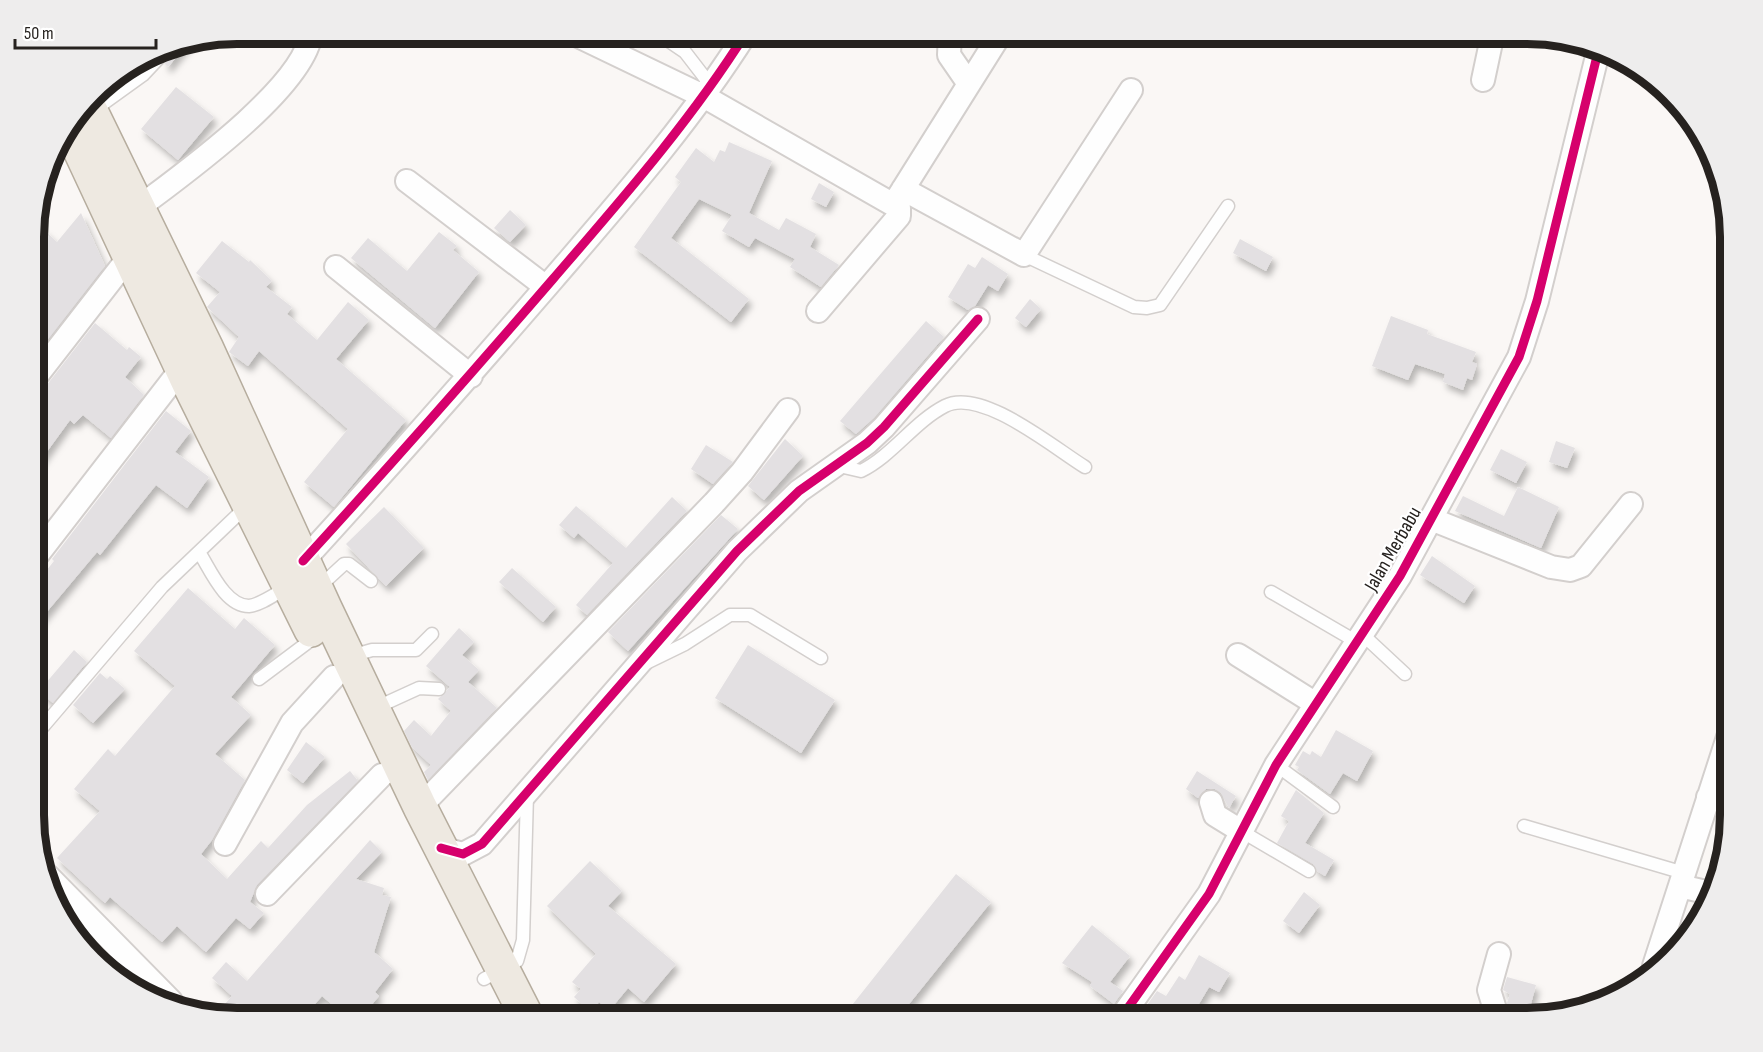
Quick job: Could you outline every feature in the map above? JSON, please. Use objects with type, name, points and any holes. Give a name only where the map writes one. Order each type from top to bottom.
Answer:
[{"type":"main road","points":[[85,117],[138,208],[249,504],[309,600]]},
{"type":"main road","points":[[84,118],[129,257],[194,358],[341,667],[382,775],[494,973],[520,1009]]},
{"type":"main road","points":[[341,667],[373,709],[441,848],[494,973],[501,1009]]},
{"type":"street","points":[[138,208],[260,109],[303,57],[310,44]]},
{"type":"street","points":[[597,44],[708,92],[898,196],[1024,255],[1131,90]]},
{"type":"street","points":[[309,600],[471,376],[639,180],[708,92],[739,44]]},
{"type":"street","points":[[950,44],[949,55],[969,84]]},
{"type":"street","points":[[818,311],[899,216],[898,196],[994,44]]},
{"type":"street","points":[[1483,80],[1491,44]]},
{"type":"street","name":"Jalan Merbabu","points":[[1128,1008],[1209,894],[1276,765],[1400,576],[1508,378],[1528,334],[1597,57]]},
{"type":"street","points":[[407,181],[546,287]]},
{"type":"street","points":[[44,366],[129,257]]},
{"type":"street","points":[[336,267],[471,376]]},
{"type":"street","points":[[441,848],[464,854],[474,850],[527,794],[737,551],[799,491],[884,427],[978,319]]},
{"type":"street","points":[[44,547],[194,358]]},
{"type":"street","points":[[420,807],[714,503],[742,472],[788,410]]},
{"type":"street","points":[[1431,519],[1551,567],[1570,570],[1581,566],[1631,504]]},
{"type":"street","points":[[1238,655],[1316,704]]},
{"type":"street","points":[[225,844],[292,723],[341,667]]},
{"type":"street","points":[[1656,959],[1719,764]]},
{"type":"street","points":[[267,894],[382,775]]},
{"type":"street","points":[[1708,797],[1719,800]]},
{"type":"street","points":[[1211,802],[1215,814],[1241,831]]},
{"type":"street","points":[[1682,880],[1704,890]]},
{"type":"street","points":[[57,885],[165,995]]},
{"type":"street","points":[[1495,1008],[1489,990],[1499,954]]},
{"type":"lane","points":[[673,44],[685,52],[708,92]]},
{"type":"lane","points":[[92,108],[142,75],[157,61]]},
{"type":"lane","points":[[1024,255],[1134,307],[1147,308],[1160,305],[1228,207]]},
{"type":"lane","points":[[834,465],[861,471],[876,464],[897,442],[945,406],[963,400],[1007,417],[1085,468]]},
{"type":"lane","points":[[44,725],[162,587],[249,504]]},
{"type":"lane","points":[[199,552],[229,597],[239,604],[251,606],[309,600]]},
{"type":"lane","points":[[259,679],[309,600],[344,564],[349,564],[371,581]]},
{"type":"lane","points":[[1271,592],[1359,638],[1405,674]]},
{"type":"lane","points":[[637,668],[685,644],[730,615],[750,615],[821,658]]},
{"type":"lane","points":[[341,667],[372,650],[416,650],[432,634]]},
{"type":"lane","points":[[373,709],[413,690],[439,689]]},
{"type":"lane","points":[[1276,765],[1333,807]]},
{"type":"lane","points":[[494,973],[517,961],[523,940],[527,794]]},
{"type":"lane","points":[[1524,826],[1682,880]]},
{"type":"lane","points":[[1241,831],[1309,871]]},
{"type":"building","points":[[180,52],[168,67],[165,64],[166,57]]},
{"type":"building","points":[[176,87],[214,117],[178,160],[141,129]]},
{"type":"building","points":[[729,142],[772,161],[749,213],[779,230],[786,218],[816,234],[810,247],[839,265],[821,287],[790,267],[795,259],[755,238],[749,247],[722,231],[732,215],[699,199],[671,238],[749,299],[731,322],[634,247],[681,182],[675,177],[696,148],[714,162],[720,150],[725,152]]},
{"type":"building","points":[[819,183],[834,192],[826,207],[811,199]]},
{"type":"building","points":[[510,210],[526,225],[510,242],[494,228]]},
{"type":"building","points":[[81,213],[105,266],[44,344],[44,230],[57,242]]},
{"type":"building","points":[[439,232],[457,246],[453,250],[479,272],[435,328],[351,258],[368,238],[407,271]]},
{"type":"building","points":[[1240,239],[1273,257],[1266,271],[1233,253]]},
{"type":"building","points":[[222,241],[249,262],[250,260],[272,281],[266,287],[292,307],[287,314],[317,340],[348,302],[369,320],[336,359],[406,420],[334,507],[304,482],[348,429],[259,351],[248,366],[229,352],[239,337],[207,307],[220,292],[196,273]]},
{"type":"building","points":[[982,257],[1008,274],[998,291],[988,285],[975,306],[968,310],[948,297],[968,264],[975,268]]},
{"type":"building","points":[[1030,299],[1041,309],[1026,327],[1015,318]]},
{"type":"building","points":[[1391,316],[1428,330],[1427,334],[1476,352],[1472,362],[1477,364],[1472,380],[1467,378],[1463,390],[1443,382],[1445,374],[1415,364],[1408,380],[1372,366]]},
{"type":"building","points":[[926,321],[944,337],[874,418],[856,434],[840,421]]},
{"type":"building","points":[[95,323],[127,350],[129,347],[141,357],[125,377],[144,395],[111,438],[83,415],[74,424],[70,420],[44,456],[44,387]]},
{"type":"building","points":[[166,411],[191,431],[175,452],[209,477],[187,508],[156,485],[100,555],[97,552],[44,615],[44,574],[54,561],[52,559]]},
{"type":"building","points":[[785,439],[803,456],[764,500],[748,486]]},
{"type":"building","points":[[1556,441],[1575,448],[1567,468],[1549,462]]},
{"type":"building","points":[[706,445],[733,462],[713,484],[691,469]]},
{"type":"building","points":[[1501,449],[1527,462],[1516,483],[1490,470]]},
{"type":"building","points":[[1518,487],[1559,507],[1541,548],[1455,511],[1463,496],[1504,516]]},
{"type":"building","points":[[672,497],[687,511],[587,615],[576,605],[613,563],[578,533],[574,538],[559,525],[576,506],[626,548]]},
{"type":"building","points":[[384,507],[424,548],[386,586],[346,544]]},
{"type":"building","points":[[721,515],[738,529],[628,651],[608,632]]},
{"type":"building","points":[[1432,556],[1475,586],[1464,603],[1420,575]]},
{"type":"building","points":[[512,568],[556,607],[543,622],[499,582]]},
{"type":"building","points":[[188,588],[235,629],[244,618],[275,645],[231,697],[251,715],[215,754],[245,780],[212,840],[201,854],[227,879],[261,841],[268,848],[307,805],[350,771],[358,781],[257,885],[250,902],[264,913],[250,929],[236,918],[206,952],[177,926],[162,942],[110,897],[105,903],[57,858],[100,811],[74,789],[108,749],[115,756],[175,686],[134,651]]},
{"type":"building","points":[[459,628],[474,642],[462,655],[479,670],[468,682],[497,708],[428,780],[424,772],[431,765],[412,747],[404,731],[414,720],[431,736],[451,711],[438,699],[450,687],[426,666]]},
{"type":"building","points":[[748,645],[835,700],[801,753],[715,698]]},
{"type":"building","points":[[74,650],[87,662],[53,703],[44,695],[44,685]]},
{"type":"building","points":[[100,673],[107,679],[110,676],[125,689],[93,723],[73,705]]},
{"type":"building","points":[[1336,730],[1373,751],[1357,781],[1343,773],[1330,794],[1297,770],[1299,767],[1295,765],[1303,751],[1310,755],[1312,751],[1321,757]]},
{"type":"building","points":[[306,742],[325,757],[303,783],[287,770]]},
{"type":"building","points":[[1197,771],[1236,796],[1229,808],[1221,793],[1215,789],[1206,789],[1198,798],[1186,789]]},
{"type":"building","points":[[1296,790],[1324,813],[1305,843],[1334,860],[1325,876],[1317,871],[1313,864],[1277,843],[1289,821],[1281,816]]},
{"type":"building","points":[[370,840],[382,852],[356,879],[384,888],[382,895],[391,897],[374,952],[393,969],[375,992],[379,996],[368,1009],[337,1009],[322,996],[311,1009],[222,1008],[232,996],[212,978],[226,962],[247,981]]},
{"type":"building","points":[[590,861],[622,891],[608,906],[676,964],[644,1002],[628,988],[611,1009],[606,1009],[599,1002],[594,1009],[587,1009],[574,997],[581,989],[572,982],[596,954],[547,906]]},
{"type":"building","points":[[956,874],[991,902],[905,1008],[849,1009]]},
{"type":"building","points":[[1304,892],[1320,905],[1299,933],[1283,921]]},
{"type":"building","points":[[1092,925],[1130,956],[1110,982],[1123,991],[1114,1004],[1090,986],[1092,982],[1062,963]]},
{"type":"building","points":[[1199,955],[1230,973],[1219,992],[1209,987],[1196,1008],[1145,1008],[1157,991],[1166,996],[1179,976],[1185,980]]},
{"type":"building","points":[[1507,977],[1536,985],[1530,1008],[1508,1008],[1507,1003],[1510,994],[1503,990]]},
{"type":"cycle path","points":[[303,561],[629,190],[702,98],[739,44]]},
{"type":"cycle path","points":[[1128,1008],[1209,894],[1276,765],[1400,576],[1519,357],[1537,301],[1597,57]]},
{"type":"cycle path","points":[[441,848],[463,854],[482,844],[737,551],[799,491],[867,443],[884,427],[978,319]]}]
